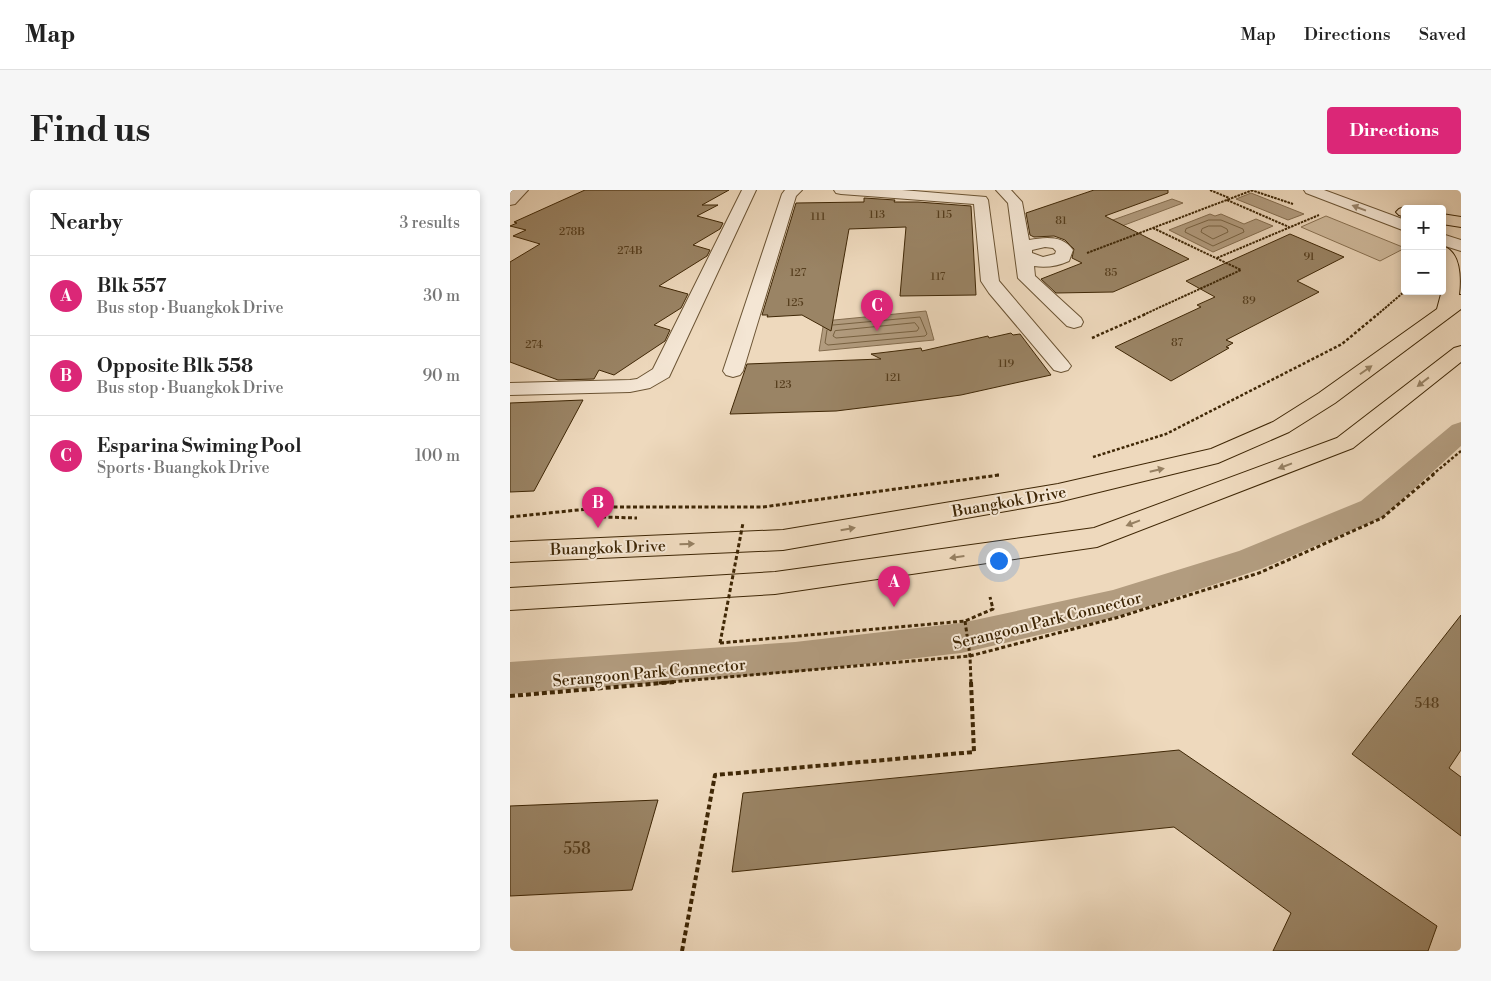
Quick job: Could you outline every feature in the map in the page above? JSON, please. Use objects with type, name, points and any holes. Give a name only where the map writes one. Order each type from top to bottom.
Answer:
[{"type":"main road","points":[[1446,220],[1461,222]]},
{"type":"main road","points":[[1446,256],[1450,259],[1453,306]]},
{"type":"main road","name":"Buangkok Drive","points":[[510,552],[783,540],[1058,493],[1218,455],[1281,428],[1327,398],[1453,306]]},
{"type":"main road","points":[[510,599],[775,583],[1097,537],[1345,443],[1461,352]]},
{"type":"street","points":[[510,201],[521,190]]},
{"type":"street","points":[[510,389],[630,386],[643,384],[662,373],[749,190]]},
{"type":"street","points":[[733,371],[789,194],[795,190]]},
{"type":"street","points":[[841,190],[887,191],[981,200],[990,281],[994,289],[1061,366]]},
{"type":"street","points":[[1003,190],[1020,197],[1023,252],[1027,278],[1074,322]]},
{"type":"street","points":[[1311,190],[1401,215]]},
{"type":"street","points":[[1344,190],[1401,215]]},
{"type":"street","points":[[1446,227],[1461,232]]},
{"type":"street","points":[[1446,240],[1461,246]]},
{"type":"street","points":[[1023,252],[1028,258],[1039,262],[1053,261],[1063,257]]},
{"type":"path","points":[[1210,190],[1230,199]]},
{"type":"path","points":[[1063,257],[1074,258],[1252,190],[1293,204]]},
{"type":"path","points":[[1226,200],[1290,227]]},
{"type":"path","points":[[1216,258],[1319,215],[1310,211]]},
{"type":"path","points":[[1085,342],[1241,270],[1153,228]]},
{"type":"path","points":[[1084,460],[1166,434],[1342,344],[1401,294]]},
{"type":"path","name":"Serangoon Park Connector","points":[[510,696],[970,656],[1119,617],[1258,573],[1382,518],[1461,451]]},
{"type":"path","points":[[510,517],[607,507],[764,507],[1007,474]]},
{"type":"path","points":[[743,523],[720,643],[965,621],[993,609],[990,597]]},
{"type":"path","points":[[682,951],[716,775],[974,752],[970,656],[965,621]]},
{"type":"shaded area","points":[[1326,216],[1401,246],[1401,250],[1380,261],[1301,227]]},
{"type":"water","points":[[1251,193],[1304,214],[1288,220],[1236,199]]},
{"type":"water","points":[[1172,199],[1183,203],[1090,238],[1079,232]]},
{"type":"water","points":[[1210,214],[1215,216],[1221,214],[1244,224],[1256,219],[1273,226],[1213,252],[1169,230]]},
{"type":"water","points":[[926,311],[934,340],[819,351],[824,321]]},
{"type":"building","points":[[585,190],[729,190],[702,205],[718,205],[697,216],[723,223],[720,229],[693,245],[710,250],[707,256],[659,286],[688,294],[681,308],[654,325],[670,330],[665,341],[614,375],[599,370],[594,379],[558,380],[510,362],[510,262],[540,244],[513,236],[526,230],[510,226],[517,223],[514,222]]},
{"type":"building","points":[[1094,190],[1168,190],[1168,193],[1105,216],[1189,259],[1113,292],[1056,293],[1041,279],[1082,263],[1072,258],[1074,249],[1065,240],[1054,236],[1034,237],[1030,235],[1026,213]]},
{"type":"building","points":[[864,198],[895,200],[894,202],[971,206],[976,295],[900,296],[906,227],[849,229],[831,331],[802,315],[767,317],[768,315],[762,315],[796,203],[864,202]]},
{"type":"building","points":[[1290,234],[1344,257],[1297,281],[1319,292],[1226,340],[1233,343],[1226,347],[1229,348],[1171,381],[1115,347],[1201,307],[1197,305],[1215,297],[1186,281]]},
{"type":"building","points":[[1011,333],[1013,335],[1020,334],[1051,375],[961,395],[836,411],[730,414],[747,364],[881,359],[871,354],[921,348],[922,351],[988,336],[989,338]]},
{"type":"building","points":[[583,400],[534,491],[510,492],[510,403]]},
{"type":"building","points":[[1461,615],[1461,750],[1449,768],[1461,777],[1461,836],[1352,754]]},
{"type":"building","points":[[1179,750],[1437,926],[1428,951],[1273,951],[1291,913],[1174,827],[732,872],[743,793]]},
{"type":"building","points":[[658,800],[632,890],[510,896],[510,806]]},
{"type":"waterway","points":[[510,678],[795,657],[961,638],[1113,604],[1250,560],[1372,509],[1461,431]]},
{"type":"place","name":"Esparina Swiming Pool","points":[[877,331]]},
{"type":"place","name":"Opposite Blk 558","points":[[598,528]]},
{"type":"place","name":"Blk 557","points":[[894,607]]}]
